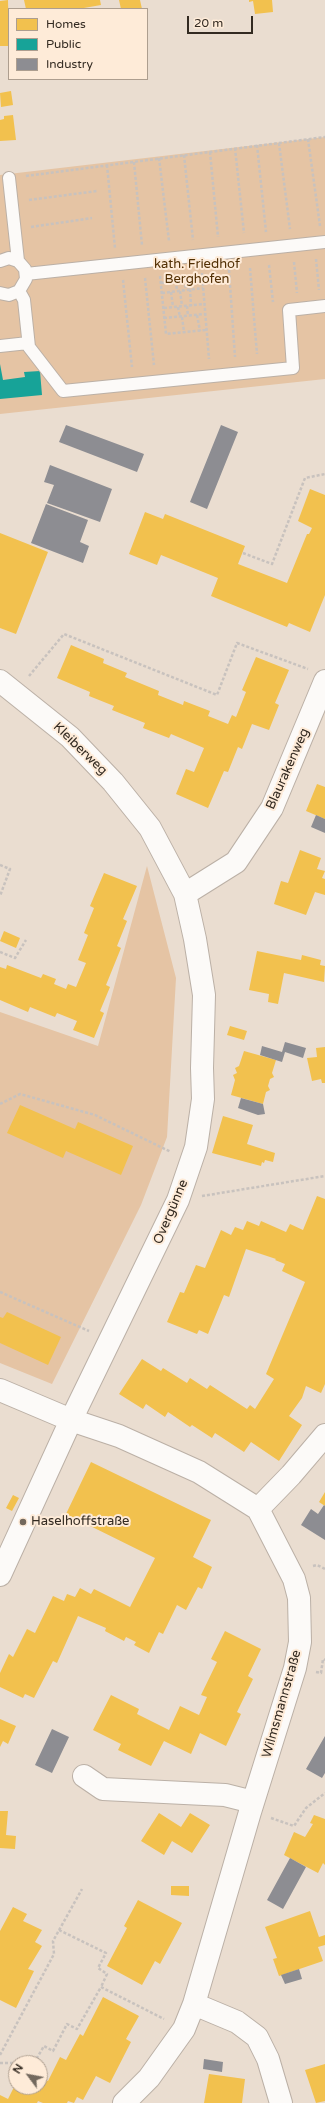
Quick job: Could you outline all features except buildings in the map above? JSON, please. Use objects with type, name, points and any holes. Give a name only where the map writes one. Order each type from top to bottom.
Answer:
[{"type":"street","name":"Blaurakenweg","points":[[185,894],[236,862],[272,808],[325,681]]},
{"type":"street","name":"Kleiberweg","points":[[8,687],[70,737],[113,782],[150,828]]},
{"type":"street","name":"Overgünne","points":[[0,1575],[71,1420],[178,1200],[196,1147],[203,1099],[202,1068],[204,995],[195,939],[185,894],[150,828]]},
{"type":"street","points":[[0,1390],[71,1420],[119,1436],[199,1472],[258,1508],[291,1475],[325,1435]]},
{"type":"street","name":"Wilmsmannstraße","points":[[124,2103],[149,2078],[184,2029],[194,2004],[260,1810],[295,1668],[300,1642],[300,1598],[294,1579],[258,1508]]},
{"type":"street","points":[[84,1776],[103,1789],[225,1795],[260,1810]]},
{"type":"street","points":[[194,2004],[237,2022],[257,2037],[268,2059],[281,2103]]},
{"type":"lane","points":[[9,178],[18,261]]},
{"type":"lane","points":[[26,274],[320,243]]},
{"type":"lane","points":[[0,260],[9,258],[18,261],[22,264],[26,274],[25,284],[19,291],[9,295],[0,293]]},
{"type":"lane","points":[[19,291],[24,300],[29,347],[63,391],[293,368],[289,310],[323,306]]},
{"type":"lane","points":[[0,346],[28,343]]},
{"type":"path","points":[[9,178],[325,137]]},
{"type":"path","points":[[308,139],[320,243],[323,306]]},
{"type":"path","points":[[278,143],[299,309]]},
{"type":"path","points":[[235,148],[259,371]]},
{"type":"path","points":[[210,152],[224,253],[236,373]]},
{"type":"path","points":[[184,155],[197,256],[202,278],[211,376]]},
{"type":"path","points":[[159,158],[165,259],[161,283],[166,334],[207,330]]},
{"type":"path","points":[[107,165],[134,383]]},
{"type":"path","points":[[12,203],[97,191]]},
{"type":"path","points":[[14,229],[92,218]]},
{"type":"path","points":[[161,283],[202,278]]},
{"type":"path","points":[[184,280],[186,290]]},
{"type":"path","points":[[176,281],[184,332]]},
{"type":"path","points":[[162,293],[203,288]]},
{"type":"path","points":[[190,289],[192,306]]},
{"type":"path","points":[[171,292],[173,307]]},
{"type":"path","points":[[164,308],[204,304]]},
{"type":"path","points":[[187,306],[188,316]]},
{"type":"path","points":[[164,318],[205,314]]},
{"type":"path","points":[[197,315],[200,330]]},
{"type":"path","points":[[243,553],[272,564],[305,478],[325,474]]},
{"type":"path","points":[[8,687],[64,634],[217,694],[237,643],[303,667]]},
{"type":"path","points":[[0,865],[10,869],[0,896]]},
{"type":"path","points":[[0,952],[15,958],[26,940]]},
{"type":"path","points":[[0,1104],[20,1094],[95,1114],[191,1161]]},
{"type":"path","points":[[178,1200],[325,1176]]},
{"type":"path","points":[[0,1292],[110,1340]]},
{"type":"path","points":[[309,1566],[317,1565],[325,1569]]},
{"type":"path","points":[[317,1672],[321,1673],[323,1659],[325,1660]]},
{"type":"path","points":[[260,1810],[294,1826],[306,1808],[325,1793]]},
{"type":"path","points":[[0,2055],[54,1954],[53,1941],[82,1889]]},
{"type":"path","points":[[39,2055],[44,2046],[53,2050],[67,2024],[77,2029],[107,1974],[98,1968],[106,1953],[59,1930]]},
{"type":"path","points":[[101,1986],[156,2015]]},
{"type":"green space","name":"kath. Friedhof Berghofen","points":[[325,137],[325,379],[0,414],[0,175]]},
{"type":"green space","points":[[147,866],[176,978],[167,1137],[141,1205],[52,1384],[0,1363],[0,1012],[98,1046]]},
{"type":"place","name":"Haselhoffstraße","points":[[23,1522]]}]
